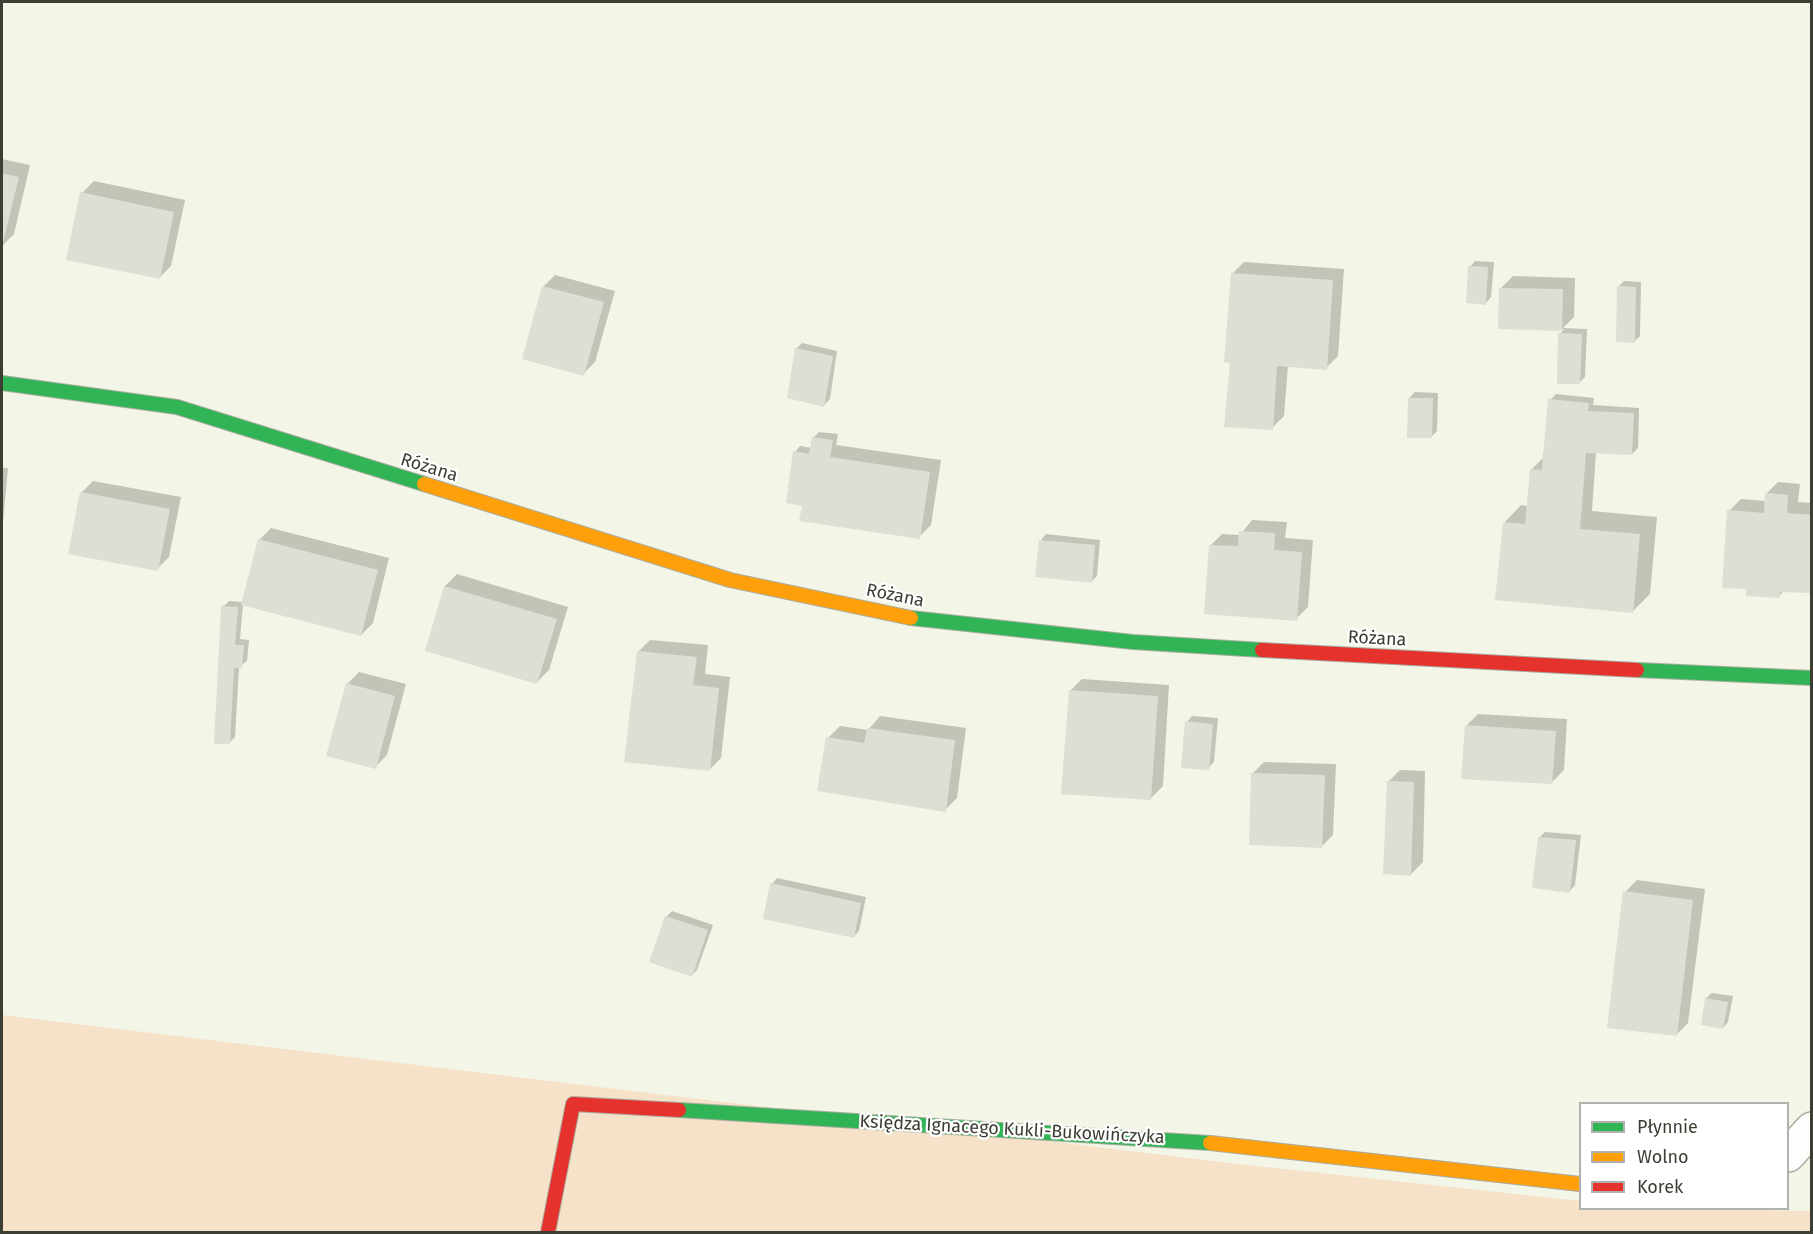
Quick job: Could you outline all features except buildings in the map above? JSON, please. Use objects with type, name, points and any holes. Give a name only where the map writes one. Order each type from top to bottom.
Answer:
[{"type":"street","name":"Różana","points":[[2,383],[177,407],[730,580],[918,619],[1133,642],[1413,659],[1812,678]]},
{"type":"street","name":"Księdza Ignacego Kukli-Bukowińczyka","points":[[548,1233],[573,1104],[1193,1141],[1579,1184]]},
{"type":"street","points":[[1789,1154],[1812,1129]]},
{"type":"shaded area","points":[[2,1015],[1238,1164],[1579,1201],[1579,1210],[1812,1211],[1811,1232],[2,1232]]},
{"type":"traffic: fast","points":[[2,383],[177,407],[424,484]]},
{"type":"traffic: fast","points":[[911,618],[1133,642],[1262,650]]},
{"type":"traffic: fast","points":[[1637,670],[1812,678]]},
{"type":"traffic: fast","points":[[679,1110],[1210,1143]]},
{"type":"traffic: slow","points":[[424,484],[730,580],[911,618]]},
{"type":"traffic: slow","points":[[1210,1143],[1579,1184]]},
{"type":"traffic: jam","points":[[1262,650],[1637,670]]},
{"type":"traffic: jam","points":[[548,1232],[573,1104],[679,1110]]}]
